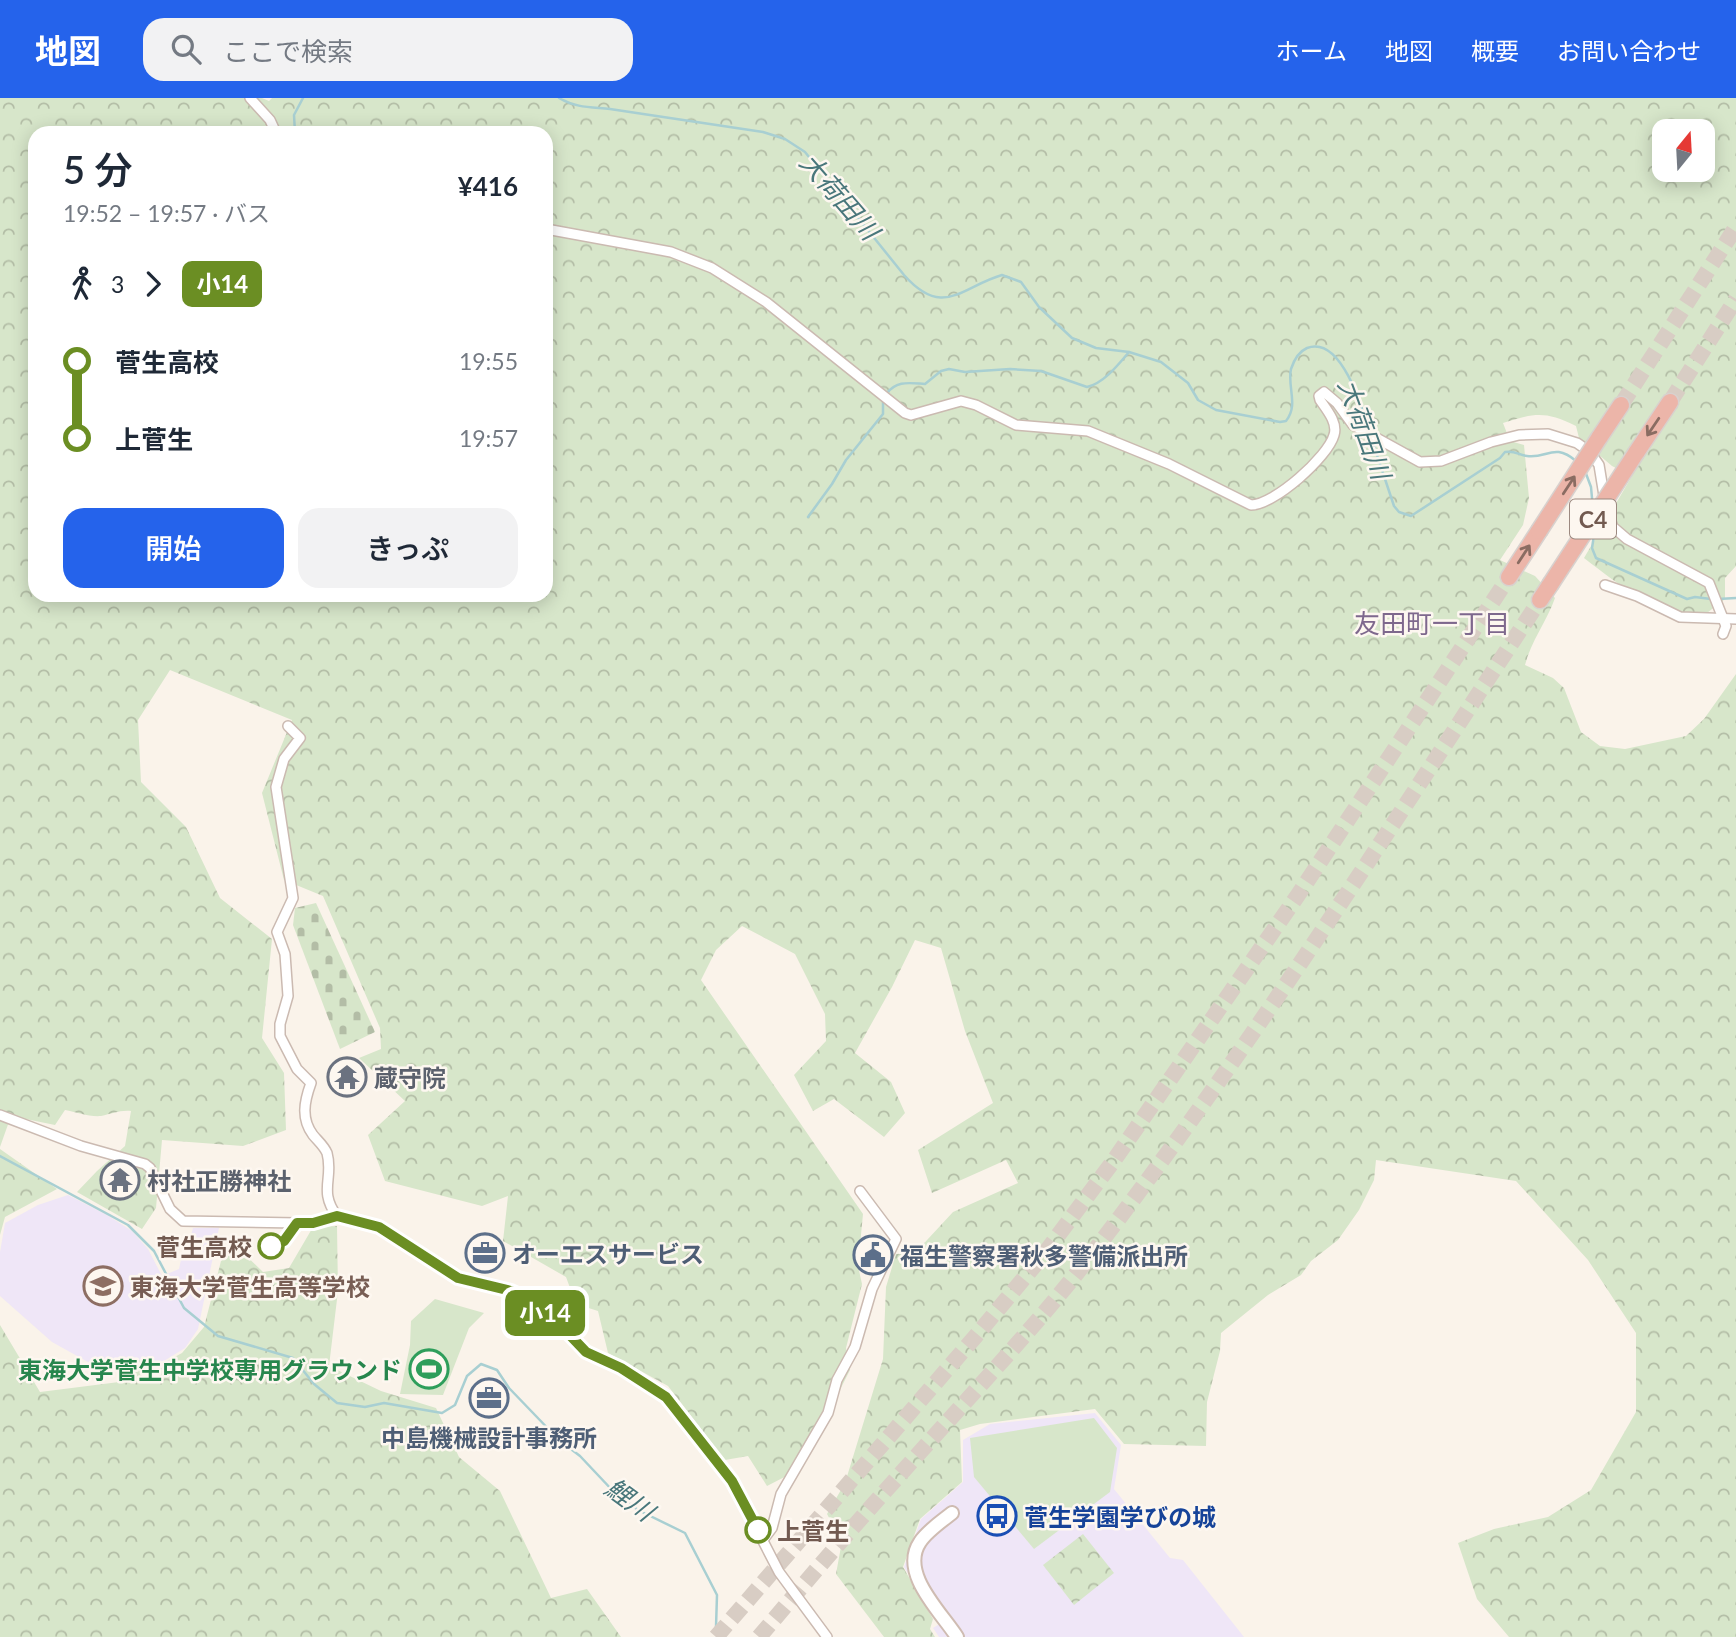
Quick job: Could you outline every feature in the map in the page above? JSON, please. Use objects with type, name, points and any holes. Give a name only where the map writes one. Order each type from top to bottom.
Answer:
[{"type":"highway","name":"C4","points":[[1540,600],[1670,402]]},
{"type":"highway","name":"C4","points":[[1509,577],[1621,405]]},
{"type":"street","points":[[250,98],[272,126]]},
{"type":"street","points":[[553,230],[671,252],[712,268],[766,302],[905,413],[915,414],[961,401],[976,405],[1016,425],[1088,431],[1169,464],[1251,505],[1264,503],[1312,467],[1327,449],[1335,435],[1335,427],[1320,400],[1321,393],[1324,392],[1353,425],[1412,460],[1431,463],[1441,461],[1491,442],[1519,435],[1548,434],[1569,439],[1584,447],[1599,465],[1609,518],[1618,533],[1709,583],[1727,626],[1723,634]]},
{"type":"street","points":[[1605,585],[1637,596],[1680,617],[1723,616],[1736,619]]},
{"type":"street","points":[[288,726],[300,738],[284,759],[276,787],[293,898],[277,932],[285,954],[288,996],[280,1024],[280,1036],[297,1069],[311,1083],[305,1099],[305,1123],[327,1153],[326,1194],[337,1216]]},
{"type":"street","points":[[0,1115],[107,1155],[140,1161],[150,1168],[170,1209],[183,1221],[313,1223],[337,1216],[379,1227],[458,1278],[521,1294],[565,1330],[586,1352],[621,1368],[666,1397],[732,1481],[779,1572],[814,1623],[827,1637]]},
{"type":"street","points":[[763,1540],[772,1528],[781,1494],[828,1413],[838,1380],[855,1347],[877,1276],[896,1239],[860,1191]]},
{"type":"street","points":[[952,1513],[920,1542],[914,1564],[915,1574],[923,1589],[957,1637]]},
{"type":"street","points":[[814,1623],[819,1637]]},
{"type":"shaded area","name":"東海大学菅生高等学校","points":[[68,1195],[132,1231],[148,1249],[162,1276],[179,1269],[182,1255],[186,1255],[193,1228],[219,1228],[198,1329],[185,1348],[159,1364],[131,1372],[106,1372],[52,1342],[0,1296],[0,1252],[5,1223],[38,1205]]},
{"type":"shaded area","name":"菅生学園学びの城","points":[[1095,1413],[1121,1445],[1114,1489],[1170,1558],[1183,1560],[1244,1637],[939,1637],[933,1628],[941,1623],[904,1567],[921,1519],[963,1482],[963,1440],[990,1424]]},
{"type":"green space","points":[[0,98],[262,98],[269,101],[272,98],[1736,98],[1736,566],[1725,578],[1725,599],[1703,616],[1684,613],[1639,596],[1584,558],[1632,476],[1612,466],[1579,438],[1576,426],[1548,416],[1524,417],[1503,423],[1510,441],[1524,445],[1529,498],[1523,525],[1500,560],[1535,576],[1555,598],[1525,665],[1553,678],[1564,688],[1581,732],[1600,746],[1625,749],[1686,736],[1704,719],[1736,674],[1736,1637],[1509,1637],[1477,1599],[1458,1543],[1494,1529],[1548,1517],[1591,1490],[1636,1412],[1636,1333],[1588,1260],[1516,1181],[1376,1160],[1374,1180],[1359,1210],[1338,1240],[1311,1261],[1301,1275],[1268,1295],[1221,1333],[1220,1351],[1207,1402],[1206,1446],[1124,1444],[1095,1409],[980,1424],[960,1430],[962,1482],[920,1519],[903,1567],[933,1619],[930,1629],[935,1637],[884,1637],[836,1574],[842,1541],[827,1514],[845,1483],[883,1359],[886,1287],[896,1254],[915,1253],[953,1212],[1018,1183],[1006,1160],[932,1193],[918,1150],[993,1103],[965,1031],[941,948],[915,940],[855,1053],[891,1082],[905,1113],[884,1137],[834,1099],[813,1111],[794,1075],[826,1041],[825,1014],[795,954],[742,926],[716,950],[701,980],[863,1214],[858,1266],[862,1284],[846,1348],[850,1370],[800,1469],[767,1486],[748,1456],[725,1460],[668,1386],[608,1353],[598,1311],[576,1304],[566,1277],[503,1241],[508,1196],[482,1206],[385,1181],[368,1135],[405,1101],[359,1058],[381,1049],[380,1028],[323,896],[284,880],[262,793],[292,720],[170,670],[138,720],[141,782],[186,827],[220,898],[272,939],[262,1038],[284,1073],[286,1130],[243,1146],[162,1140],[156,1208],[142,1229],[77,1192],[125,1146],[131,1111],[96,1116],[65,1110],[55,1125],[11,1116],[0,1147]]},
{"type":"green space","points":[[316,903],[375,1032],[340,1049],[293,925],[295,908]]},
{"type":"green space","points":[[0,1149],[57,1189],[5,1217],[0,1235]]},
{"type":"green space","points":[[337,1226],[338,1291],[329,1366],[381,1391],[436,1408],[459,1457],[500,1491],[551,1598],[587,1589],[621,1637],[0,1637],[0,1325],[40,1392],[119,1382],[131,1357],[156,1367],[182,1353],[204,1327],[221,1261],[237,1247],[263,1272],[289,1268],[313,1227]]},
{"type":"green space","name":"東海大学菅生中学校専用グラウンド","points":[[435,1299],[484,1313],[469,1328],[443,1395],[400,1394],[410,1345],[411,1321]]},
{"type":"green space","points":[[1094,1418],[1117,1448],[1110,1492],[1034,1549],[974,1477],[970,1438]]},
{"type":"green space","points":[[1083,1534],[1114,1573],[1074,1605],[1043,1565]]},
{"type":"waterway","points":[[295,126],[294,115],[303,98]]},
{"type":"waterway","name":"大荷田川","points":[[559,98],[571,104],[763,132],[785,139],[805,152],[904,275],[918,288],[941,298],[963,292],[1002,275],[1021,282],[1039,307],[1072,338],[1096,348],[1129,352],[1161,362],[1188,383],[1198,400],[1216,410],[1286,421],[1292,409],[1290,376],[1294,362],[1307,348],[1319,347],[1330,352],[1340,362],[1355,391],[1369,431]]},
{"type":"waterway","points":[[886,394],[899,384],[925,384],[941,371],[949,369],[965,372],[1010,369],[1041,371],[1087,387],[1105,378],[1129,352]]},
{"type":"waterway","points":[[808,517],[846,460],[883,414],[883,400]]},
{"type":"waterway","name":"大荷田川","points":[[1372,440],[1394,506],[1399,512],[1411,516],[1500,458],[1505,452],[1534,456],[1556,452],[1568,455],[1576,461]]},
{"type":"waterway","name":"大荷田川","points":[[1585,471],[1591,487],[1593,509]]},
{"type":"waterway","name":"大荷田川","points":[[1595,529],[1592,548],[1596,558],[1687,599],[1711,599]]},
{"type":"waterway","name":"大荷田川","points":[[1718,599],[1736,598]]},
{"type":"waterway","name":"鯉川","points":[[0,1156],[128,1225],[154,1251],[184,1308],[218,1336],[293,1358],[314,1384],[337,1403],[365,1407],[384,1403],[442,1413],[455,1405],[467,1376],[481,1364],[497,1370],[509,1388],[613,1491],[638,1510],[685,1533],[717,1595],[716,1627],[719,1637]]},
{"type":"tunnel","points":[[1621,405],[1736,227]]},
{"type":"tunnel","points":[[1670,402],[1736,299]]},
{"type":"tunnel","points":[[716,1637],[1045,1253],[1112,1163],[1298,895],[1509,577]]},
{"type":"tunnel","points":[[759,1637],[861,1518],[1033,1326],[1139,1192],[1315,941],[1540,600]]},
{"type":"bus line","name":"小14","points":[[271,1246],[284,1241],[297,1223],[313,1223],[337,1216],[379,1227],[458,1278],[521,1294],[565,1330],[586,1352],[630,1373],[666,1397],[732,1481],[758,1530]]},
{"type":"place","name":"蔵守院","points":[[347,1077]]},
{"type":"place","name":"村社正勝神社","points":[[120,1180]]},
{"type":"place","name":"菅生高校","points":[[271,1246]]},
{"type":"place","name":"オーエスサービス","points":[[485,1253]]},
{"type":"place","name":"福生警察署秋多警備派出所","points":[[873,1255]]},
{"type":"place","name":"東海大学菅生高等学校","points":[[103,1286]]},
{"type":"place","name":"東海大学菅生中学校専用グラウンド","points":[[429,1369]]},
{"type":"place","name":"中島機械設計事務所","points":[[489,1398]]},
{"type":"place","name":"菅生学園学びの城","points":[[997,1516]]},
{"type":"place","name":"上菅生","points":[[758,1530]]},
{"type":"district","name":"友田町一丁目","points":[[1432,623]]}]
